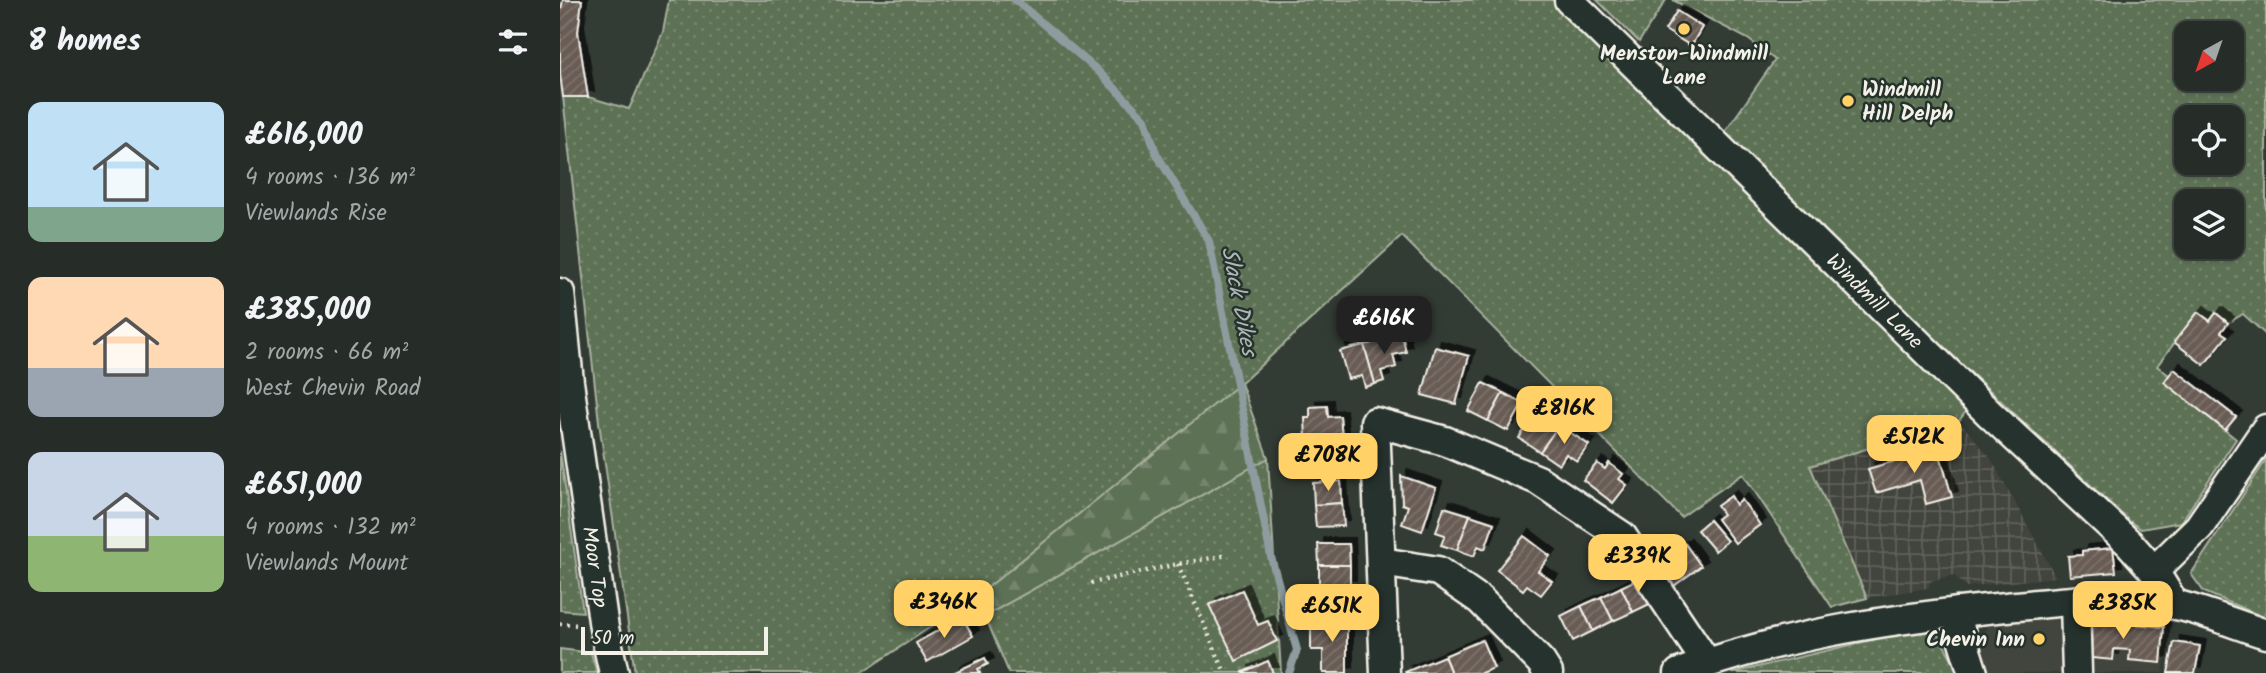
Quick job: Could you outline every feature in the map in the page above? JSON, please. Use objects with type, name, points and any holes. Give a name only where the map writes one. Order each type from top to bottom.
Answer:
[{"type":"street","name":"Windmill Lane","points":[[1569,0],[1999,423],[2129,543],[2154,571],[2175,605]]},
{"type":"street","name":"Moor Top","points":[[560,293],[604,628],[614,673]]},
{"type":"street","points":[[1385,673],[1375,422],[1445,441],[1538,480],[1622,536],[1707,663]]},
{"type":"street","points":[[2154,571],[2199,527],[2266,429]]},
{"type":"street","points":[[1381,562],[1438,572],[1480,600],[1541,662],[1548,673]]},
{"type":"street","points":[[1679,673],[1707,663],[1836,631],[1957,612],[2075,601],[2129,599],[2175,605],[2266,634]]},
{"type":"street","points":[[2075,601],[2077,673]]},
{"type":"street","points":[[1957,612],[1973,673]]},
{"type":"path","points":[[1091,583],[1228,555]]},
{"type":"path","points":[[1178,564],[1225,673]]},
{"type":"shaded area","points":[[1959,421],[1990,457],[2056,577],[1966,587],[1954,575],[1931,581],[1928,588],[1867,598],[1810,466]]},
{"type":"shaded area","points":[[2087,614],[2170,623],[2163,673],[1987,673],[1982,652],[1985,632],[1992,620]]},
{"type":"green space","points":[[669,0],[1554,0],[1969,407],[1959,421],[1810,466],[1867,598],[1832,607],[1743,474],[1681,517],[1402,236],[1165,453],[976,597],[861,673],[635,673],[599,422],[563,97],[588,97],[629,109],[663,32]]},
{"type":"green space","points":[[1597,0],[1666,0],[1639,42]]},
{"type":"green space","points":[[1673,0],[2266,0],[2266,335],[2243,314],[2228,323],[2216,314],[2210,321],[2198,312],[2157,366],[2169,375],[2165,382],[2236,439],[2181,522],[2141,529],[2129,521],[1841,251],[1723,135],[1775,60],[1748,39]]},
{"type":"green space","points":[[1241,383],[1268,458],[985,616],[976,597]]},
{"type":"green space","points":[[560,451],[583,612],[560,610]]},
{"type":"green space","points":[[1268,458],[1281,673],[1009,673],[985,616]]},
{"type":"green space","points":[[2266,460],[2266,618],[2204,592],[2191,574]]},
{"type":"green space","points":[[1914,630],[1937,633],[1960,673],[1732,673]]},
{"type":"green space","points":[[560,649],[591,653],[597,673],[560,673]]},
{"type":"building","points":[[563,0],[582,0],[578,32],[588,97],[563,97],[560,74],[560,14]]},
{"type":"building","name":"Menston-Windmill Lane","points":[[1677,11],[1702,27],[1691,46],[1665,30]]},
{"type":"building","points":[[2198,312],[2210,321],[2216,313],[2228,323],[2221,332],[2227,336],[2204,365],[2174,342]]},
{"type":"building","points":[[1402,335],[1406,352],[1393,355],[1396,367],[1381,371],[1384,381],[1375,384],[1364,345]]},
{"type":"building","points":[[1364,345],[1375,384],[1365,387],[1362,376],[1348,379],[1340,351]]},
{"type":"building","points":[[1435,347],[1469,356],[1456,404],[1422,395]]},
{"type":"building","points":[[2174,369],[2236,417],[2225,430],[2164,382]]},
{"type":"building","points":[[1483,383],[1503,393],[1488,421],[1468,411]]},
{"type":"building","points":[[1503,393],[1523,403],[1508,431],[1488,421]]},
{"type":"building","points":[[1327,406],[1328,417],[1340,416],[1342,437],[1306,439],[1305,418],[1310,418],[1310,407]]},
{"type":"building","points":[[1538,410],[1559,425],[1540,452],[1519,438]]},
{"type":"building","points":[[1559,425],[1589,445],[1577,461],[1566,454],[1559,465],[1540,452]]},
{"type":"building","points":[[1342,437],[1343,458],[1308,460],[1306,439]]},
{"type":"building","points":[[1938,448],[1952,497],[1926,504],[1920,480],[1876,493],[1868,469]]},
{"type":"building","points":[[1597,463],[1605,469],[1609,463],[1623,474],[1619,479],[1627,485],[1613,503],[1583,480]]},
{"type":"building","points":[[1401,476],[1436,488],[1422,531],[1402,524],[1408,506],[1402,504]]},
{"type":"building","points":[[1341,481],[1342,503],[1314,505],[1313,483]]},
{"type":"building","points":[[1731,496],[1736,505],[1742,500],[1760,525],[1735,543],[1717,519],[1723,514],[1717,506]]},
{"type":"building","points":[[1342,503],[1344,526],[1316,527],[1314,505]]},
{"type":"building","points":[[1444,507],[1470,515],[1457,550],[1441,545],[1445,535],[1436,532]]},
{"type":"building","points":[[1470,515],[1494,523],[1485,549],[1478,546],[1474,556],[1457,550]]},
{"type":"building","points":[[1709,520],[1727,541],[1715,551],[1697,530]]},
{"type":"building","points":[[1524,536],[1550,556],[1538,571],[1552,581],[1541,595],[1527,585],[1523,590],[1497,570]]},
{"type":"building","points":[[1318,544],[1349,544],[1350,565],[1319,565]]},
{"type":"building","points":[[1657,544],[1667,557],[1685,544],[1701,566],[1667,591],[1641,556]]},
{"type":"building","points":[[2113,548],[2116,572],[2070,576],[2068,556],[2082,555],[2082,551]]},
{"type":"building","points":[[1319,565],[1350,565],[1350,586],[1319,586]]},
{"type":"building","points":[[1642,577],[1654,602],[1633,612],[1621,587]]},
{"type":"building","points":[[1621,587],[1633,612],[1613,621],[1601,597]]},
{"type":"building","points":[[1242,590],[1258,625],[1268,621],[1277,641],[1236,661],[1209,605]]},
{"type":"building","points":[[1601,597],[1613,621],[1593,631],[1581,606]]},
{"type":"building","points":[[1581,606],[1593,631],[1573,641],[1561,616]]},
{"type":"building","points":[[1332,612],[1347,612],[1347,673],[1323,673],[1323,650],[1311,650],[1311,626],[1332,626]]},
{"type":"building","points":[[962,617],[973,636],[927,662],[916,643]]},
{"type":"building","points":[[2086,619],[2164,627],[2161,663],[2129,660],[2130,650],[2114,649],[2113,660],[2082,657]]},
{"type":"building","points":[[1482,640],[1494,668],[1481,673],[1451,673],[1444,656]]},
{"type":"building","points":[[2174,642],[2200,646],[2195,673],[2168,673]]},
{"type":"building","points":[[1444,656],[1451,673],[1405,672]]},
{"type":"building","points":[[985,658],[988,664],[978,669],[980,673],[953,673]]},
{"type":"building","points":[[1268,661],[1273,673],[1243,673],[1243,672]]},
{"type":"waterway","name":"Slack Dikes","points":[[1015,0],[1097,70],[1145,119],[1156,153],[1209,241],[1271,557],[1297,650],[1289,673]]},
{"type":"place","name":"Menston-Windmill Lane","points":[[1684,29]]},
{"type":"place","name":"Windmill Hill Delph","points":[[1848,101]]},
{"type":"place","name":"Chevin Inn","points":[[2039,639]]}]
